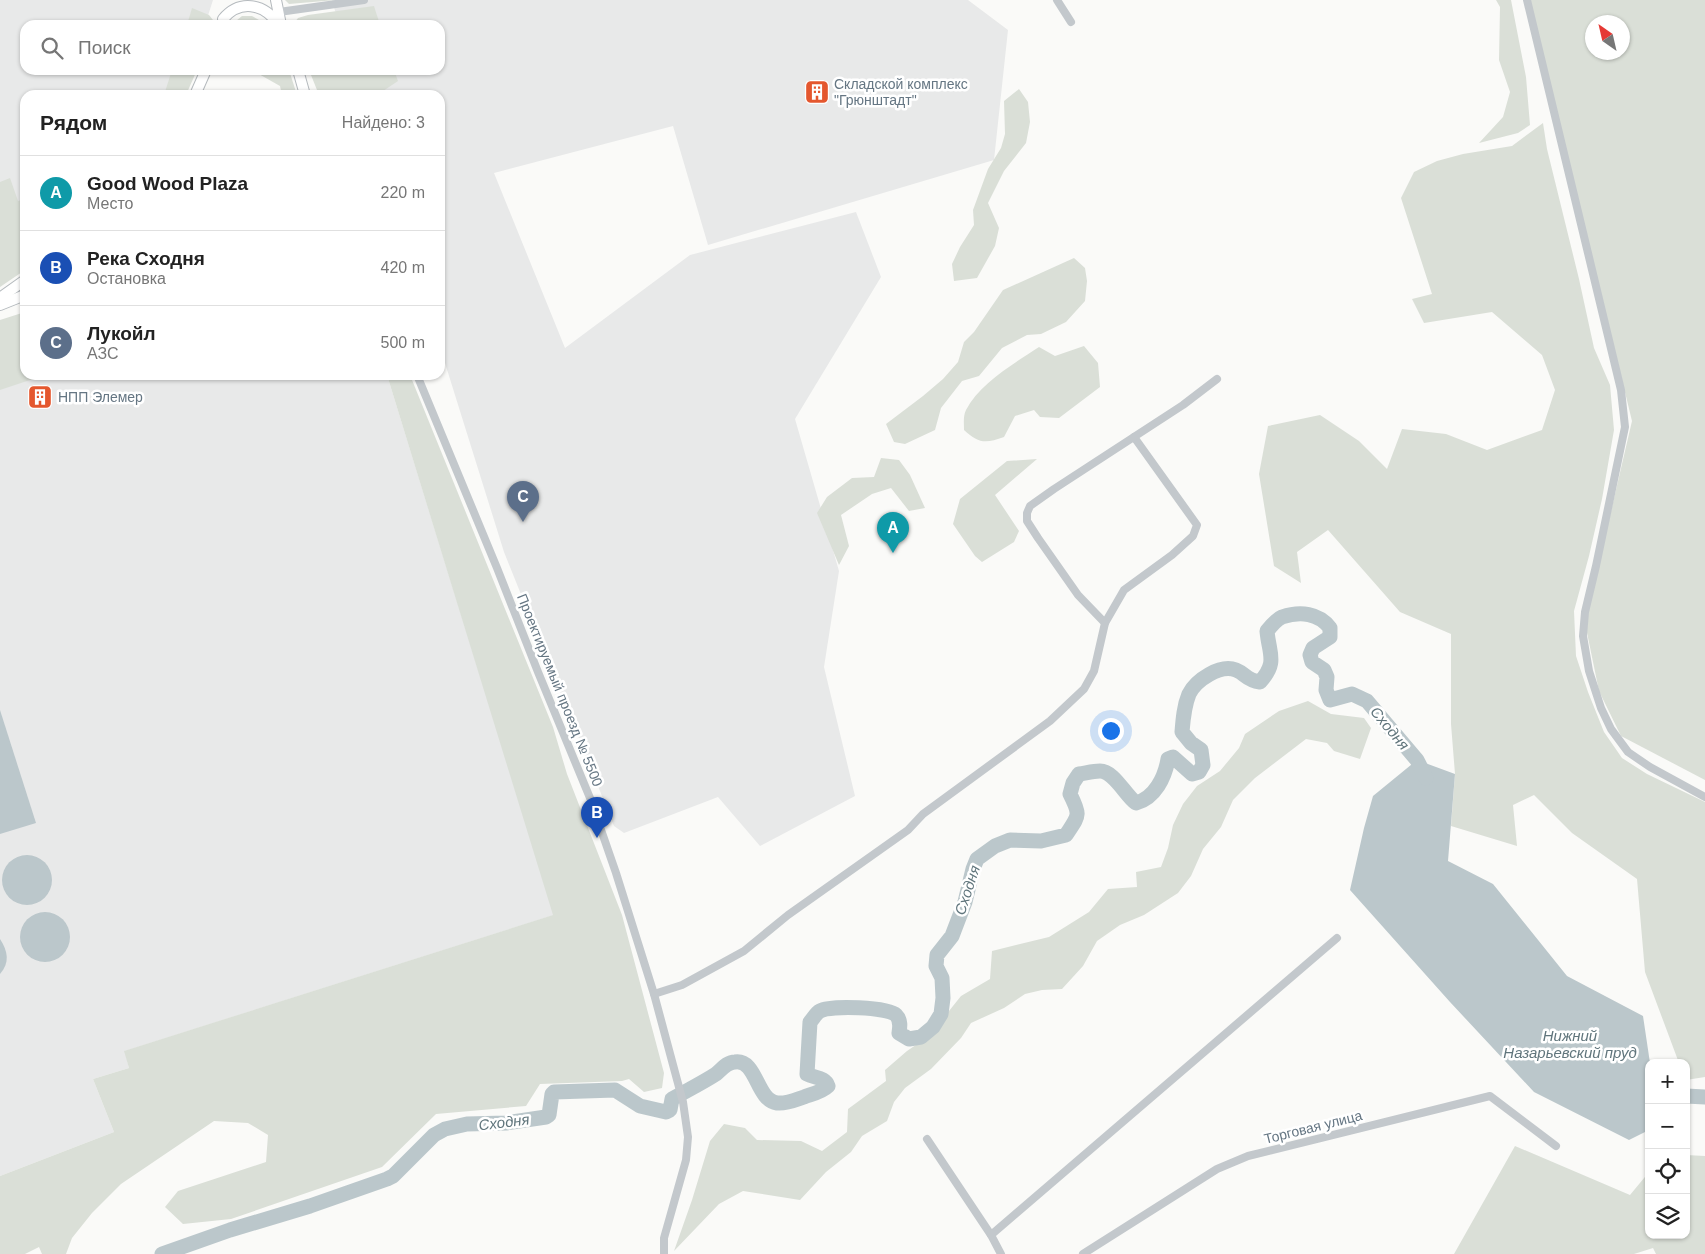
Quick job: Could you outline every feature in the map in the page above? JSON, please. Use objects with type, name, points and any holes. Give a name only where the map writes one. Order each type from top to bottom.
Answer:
[{"type":"main road","points":[[223,20],[228,0]]},
{"type":"main road","points":[[276,0],[280,20]]},
{"type":"main road","points":[[223,20],[228,10],[235,3],[255,1],[264,7],[276,20]]},
{"type":"main road","points":[[197,90],[204,75]]},
{"type":"main road","points":[[299,75],[304,90]]},
{"type":"main road","points":[[0,298],[20,284]]},
{"type":"main road","points":[[0,305],[20,297]]},
{"type":"street","points":[[279,12],[364,0]]},
{"type":"street","points":[[1057,0],[1071,22]]},
{"type":"street","points":[[1527,0],[1621,390],[1625,427],[1585,612],[1583,636],[1589,671],[1601,708],[1611,729],[1628,752],[1705,797]]},
{"type":"street","points":[[1105,623],[1078,595],[1027,521],[1027,513],[1030,506],[1183,405],[1217,379]]},
{"type":"street","name":"Проектируемый проезд № 5500","points":[[419,380],[498,568],[590,798],[654,994],[674,1076],[683,1102],[688,1137],[686,1160],[664,1238],[664,1254]]},
{"type":"street","points":[[654,994],[682,985],[744,951],[788,916],[908,830],[923,814],[1050,721],[1084,689],[1094,671],[1105,623],[1124,590],[1172,555],[1193,536],[1197,525],[1134,437]]},
{"type":"street","points":[[990,1235],[1337,938]]},
{"type":"street","name":"Торговая улица","points":[[1083,1254],[1217,1169],[1248,1156],[1490,1096],[1556,1146]]},
{"type":"street","points":[[927,1140],[1001,1254]]},
{"type":"shaded area","points":[[0,0],[213,0],[207,20],[20,20],[20,75],[189,75],[180,90],[20,90],[20,252],[0,265]]},
{"type":"shaded area","points":[[285,0],[336,0],[289,4]]},
{"type":"shaded area","points":[[332,0],[968,0],[1008,30],[994,160],[708,245],[673,126],[494,173],[565,348],[690,255],[856,212],[881,277],[795,419],[839,571],[824,667],[855,796],[760,846],[718,797],[624,833],[614,826],[504,552],[445,363],[445,90],[355,90],[351,75],[445,75],[445,20],[338,20]]},
{"type":"shaded area","points":[[1496,0],[1511,0],[1526,77],[1530,125],[1518,133],[1479,143],[1503,117],[1510,92],[1499,60],[1500,7]]},
{"type":"shaded area","points":[[1530,0],[1705,0],[1705,780],[1621,736],[1599,691],[1585,623],[1632,421]]},
{"type":"shaded area","points":[[374,6],[378,20],[297,20],[308,15]]},
{"type":"shaded area","points":[[192,8],[209,15],[213,20],[188,20]]},
{"type":"shaded area","points":[[242,16],[252,16],[259,20],[237,20]]},
{"type":"shaded area","points":[[170,75],[195,75],[188,90],[166,90]]},
{"type":"shaded area","points":[[261,75],[291,75],[295,90],[281,90],[280,86]]},
{"type":"shaded area","points":[[311,75],[396,75],[398,81],[384,90],[317,90]]},
{"type":"shaded area","points":[[1019,89],[1028,102],[1030,122],[1026,143],[1004,171],[988,203],[999,228],[995,246],[977,278],[954,281],[952,264],[974,225],[973,210],[988,169],[1001,148],[1005,134],[1004,101]]},
{"type":"shaded area","points":[[1543,123],[1547,149],[1594,348],[1610,385],[1614,430],[1602,499],[1574,611],[1576,656],[1604,732],[1622,758],[1647,774],[1705,802],[1705,1077],[1690,1079],[1690,1059],[1678,1059],[1645,972],[1637,879],[1572,833],[1534,795],[1513,805],[1517,846],[1451,826],[1455,774],[1451,724],[1451,634],[1400,612],[1328,530],[1297,552],[1301,583],[1274,566],[1259,474],[1268,426],[1320,415],[1359,441],[1387,469],[1402,429],[1446,434],[1487,450],[1542,430],[1555,390],[1542,355],[1492,312],[1424,323],[1412,299],[1432,294],[1401,198],[1414,172],[1437,161],[1463,154],[1512,146]]},
{"type":"shaded area","points":[[10,178],[18,201],[20,200],[20,273],[0,287],[0,182]]},
{"type":"shaded area","points":[[1074,258],[1085,268],[1087,281],[1085,301],[1066,322],[1041,334],[1027,335],[1002,348],[979,376],[962,381],[941,408],[935,430],[905,444],[894,442],[886,424],[943,379],[958,362],[964,342],[974,332],[1003,290]]},
{"type":"shaded area","points":[[20,314],[20,380],[30,380],[0,390],[0,320]]},
{"type":"shaded area","points":[[1084,346],[1098,363],[1100,387],[1059,418],[1040,417],[1034,410],[1015,416],[1004,437],[992,441],[978,440],[964,430],[965,412],[972,400],[989,382],[1009,367],[1039,347],[1055,356]]},
{"type":"shaded area","points":[[28,380],[389,380],[554,915],[125,1051],[129,1068],[93,1079],[114,1132],[0,1176],[0,389]]},
{"type":"shaded area","points":[[389,380],[412,380],[553,727],[567,774],[622,915],[664,1073],[662,1088],[644,1092],[629,1079],[622,1081],[540,1084],[526,1106],[436,1114],[382,1167],[231,1219],[183,1224],[165,1207],[178,1191],[266,1162],[268,1135],[248,1123],[214,1121],[121,1184],[92,1213],[72,1238],[66,1254],[42,1254],[39,1247],[25,1254],[0,1254],[0,1176],[114,1132],[93,1079],[129,1068],[124,1051],[553,915]]},
{"type":"shaded area","points":[[881,458],[899,460],[910,475],[925,508],[909,511],[891,488],[872,494],[841,515],[849,546],[839,565],[817,513],[827,497],[852,478],[874,477]]},
{"type":"shaded area","points":[[1037,459],[995,495],[1019,531],[1014,542],[982,562],[975,556],[953,524],[960,499],[1007,461]]},
{"type":"shaded area","points":[[1308,701],[1331,714],[1364,718],[1371,728],[1360,759],[1334,751],[1327,743],[1306,739],[1255,778],[1233,800],[1221,827],[1203,849],[1191,876],[1178,893],[1144,915],[1120,925],[1097,941],[1083,966],[1062,989],[1042,990],[1025,994],[1004,1008],[971,1023],[961,1038],[931,1069],[905,1088],[894,1102],[887,1121],[862,1136],[851,1152],[826,1172],[800,1200],[743,1191],[719,1204],[674,1251],[710,1141],[724,1124],[745,1128],[757,1140],[801,1141],[822,1151],[847,1132],[848,1109],[886,1081],[885,1070],[907,1051],[929,1036],[961,996],[990,979],[992,951],[1049,937],[1089,912],[1108,889],[1137,887],[1136,872],[1161,867],[1168,848],[1173,825],[1183,804],[1197,786],[1220,771],[1239,748],[1245,734],[1279,711]]},
{"type":"shaded area","points":[[1515,1146],[1630,1195],[1645,1177],[1645,1239],[1690,1239],[1690,1155],[1705,1156],[1705,1254],[1656,1254],[1653,1248],[1634,1254],[1454,1254]]},
{"type":"water","points":[[0,710],[36,823],[0,834]]},
{"type":"water","name":"Нижний Назарьевский пруд","points":[[1417,760],[1455,774],[1448,861],[1493,884],[1567,976],[1643,1016],[1649,1059],[1645,1059],[1645,1132],[1629,1140],[1534,1092],[1350,890],[1373,796]]},
{"type":"water","points":[[22,855],[32,855],[45,862],[52,875],[52,885],[45,898],[32,905],[22,905],[13,901],[6,894],[2,885],[2,875],[6,866],[13,859]]},
{"type":"water","points":[[40,912],[50,912],[63,919],[70,932],[70,942],[63,955],[50,962],[40,962],[31,958],[24,951],[20,942],[20,932],[24,923],[31,916]]},
{"type":"water","points":[[0,939],[5,948],[7,961],[0,974]]},
{"type":"waterway","name":"Сходня","points":[[162,1254],[387,1179],[393,1176],[434,1135],[445,1129],[467,1124],[506,1123],[546,1117],[549,1115],[552,1094],[554,1092],[615,1090],[640,1106],[666,1112],[670,1110],[672,1099],[716,1074],[727,1064],[735,1062],[742,1063],[748,1067],[765,1095],[777,1103],[791,1102],[817,1093],[828,1086],[822,1079],[807,1074],[810,1022],[819,1012],[826,1009],[859,1008],[891,1012],[899,1019],[899,1033],[909,1039],[921,1037],[933,1027],[941,1014],[943,998],[942,978],[936,966],[937,955],[952,936],[965,902],[977,859],[995,846],[1010,840],[1041,841],[1066,835],[1077,815],[1076,807],[1070,794],[1073,783],[1079,774],[1097,771],[1105,772],[1115,779],[1136,803],[1149,797],[1154,792],[1162,780],[1168,759],[1173,757],[1192,774],[1199,772],[1203,765],[1201,750],[1191,743],[1182,732],[1183,717],[1189,694],[1209,674],[1223,669],[1236,670],[1252,680],[1260,682],[1266,675],[1271,663],[1267,631],[1282,617],[1302,614],[1315,616],[1326,623],[1330,628],[1330,637],[1313,648],[1310,655],[1312,662],[1324,670],[1327,677],[1326,690],[1330,700],[1352,694],[1367,701],[1417,760],[1426,778]]},
{"type":"waterway","name":"Сходня","points":[[1690,1096],[1705,1097]]},
{"type":"place","name":"Складской комплекс \"Грюнштадт\"","points":[[817,92]]},
{"type":"place","name":"НПП Элемер","points":[[40,397]]},
{"type":"place","name":"Лукойл","points":[[523,522]]},
{"type":"place","name":"Good Wood Plaza","points":[[893,553]]},
{"type":"place","name":"Река Сходня","points":[[597,838]]}]
